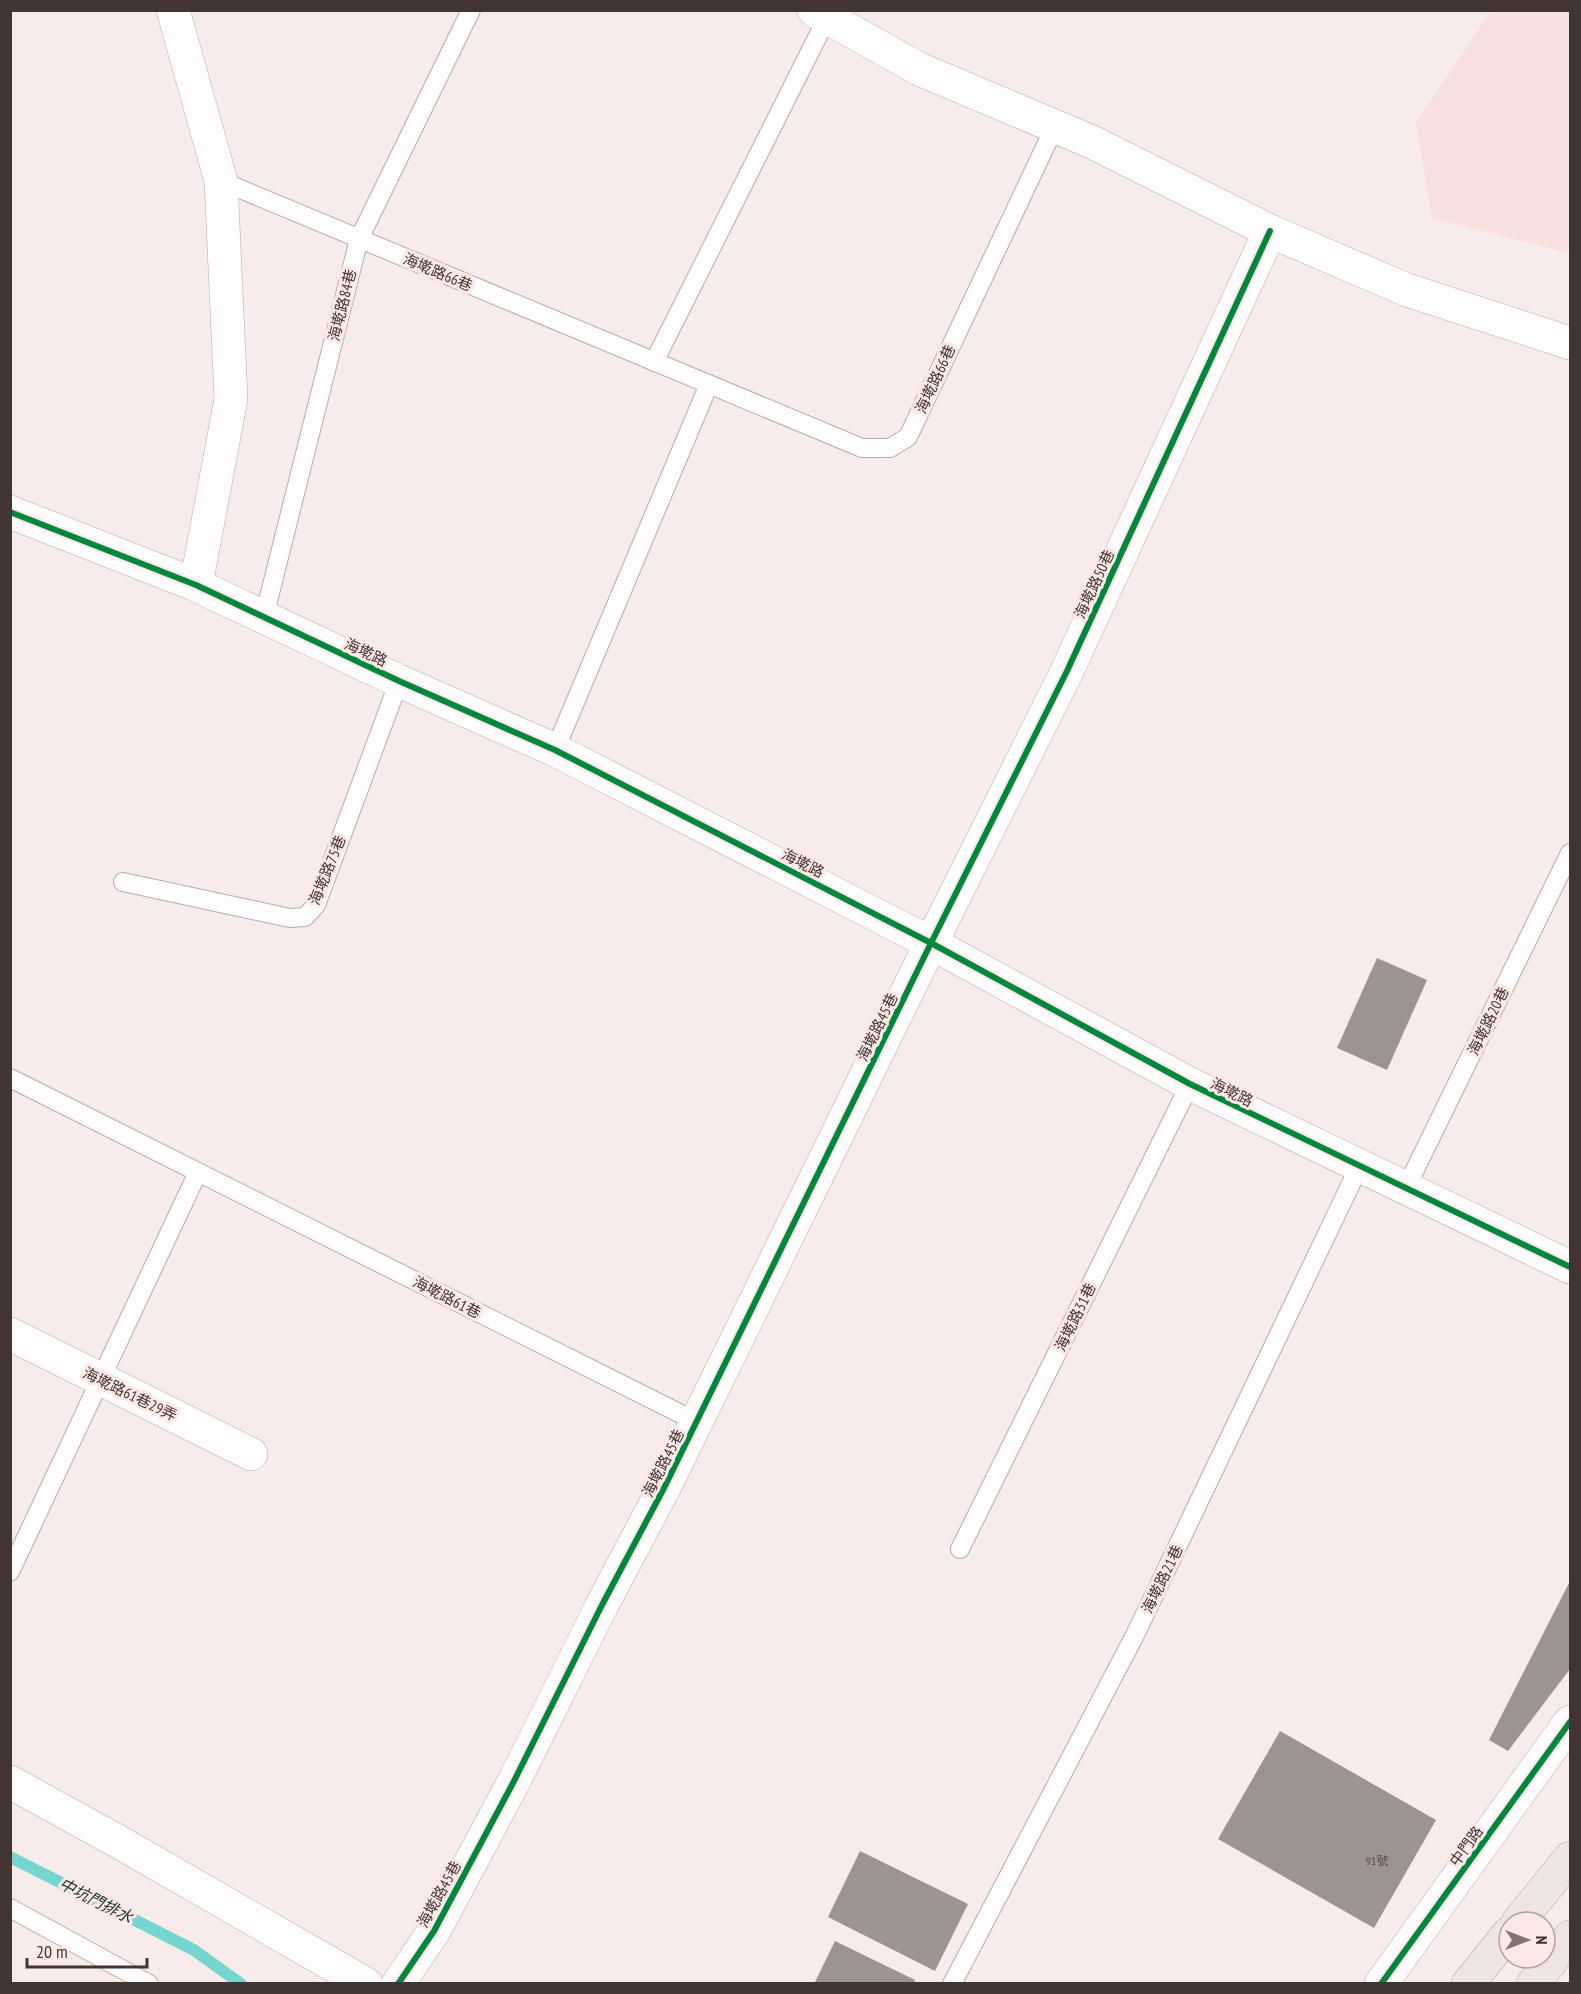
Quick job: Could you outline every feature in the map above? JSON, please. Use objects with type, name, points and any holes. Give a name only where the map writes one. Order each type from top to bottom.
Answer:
[{"type":"main road","points":[[1528,1910],[1570,1858]]},
{"type":"main road","points":[[1533,1983],[1570,1937]]},
{"type":"main road","points":[[1468,1983],[1497,1948]]},
{"type":"street","points":[[172,10],[221,181],[231,399],[196,585]]},
{"type":"street","points":[[820,14],[919,69],[1092,142],[1270,231],[1407,290],[1570,343]]},
{"type":"street","name":"海墘路50巷","points":[[931,943],[1067,670],[1270,231]]},
{"type":"street","name":"海墘路","points":[[10,512],[196,585],[399,681],[555,750],[931,943],[1190,1084],[1570,1268]]},
{"type":"street","name":"海墘路45巷","points":[[398,1983],[434,1931],[507,1793],[697,1422],[931,943]]},
{"type":"street","name":"海墘路61巷29弄","points":[[10,1334],[250,1454]]},
{"type":"street","name":"中門路","points":[[1381,1983],[1570,1722]]},
{"type":"street","points":[[10,1782],[366,1983]]},
{"type":"lane","name":"海墘路84巷","points":[[264,617],[359,239],[471,10]]},
{"type":"lane","points":[[654,362],[820,14]]},
{"type":"lane","name":"海墘路66巷","points":[[221,181],[862,448],[890,448],[908,437],[1055,126]]},
{"type":"lane","points":[[555,750],[709,384]]},
{"type":"lane","name":"海墘路75巷","points":[[123,882],[290,918],[305,917],[316,905],[399,681]]},
{"type":"lane","name":"海墘路20巷","points":[[1405,1190],[1570,853]]},
{"type":"lane","name":"海墘路61巷","points":[[10,1078],[697,1422]]},
{"type":"lane","name":"海墘路31巷","points":[[960,1549],[1190,1084]]},
{"type":"lane","name":"海墘路21巷","points":[[952,1983],[1135,1635],[1359,1167]]},
{"type":"lane","points":[[10,1572],[198,1172]]},
{"type":"lane","points":[[10,1908],[149,1983]]},
{"type":"shaded area","points":[[1491,11],[1570,11],[1570,253],[1432,218],[1416,122]]},
{"type":"building","points":[[1377,958],[1427,980],[1387,1070],[1337,1048]]},
{"type":"building","points":[[1570,1581],[1570,1669],[1508,1751],[1489,1740]]},
{"type":"building","points":[[1280,1731],[1436,1820],[1374,1928],[1218,1839]]},
{"type":"building","points":[[860,1851],[968,1904],[935,1971],[828,1917]]},
{"type":"building","points":[[835,1941],[915,1980],[914,1984],[814,1984]]},
{"type":"waterway","name":"中坑門排水","points":[[10,1857],[194,1950],[241,1984]]},
{"type":"cycle path","points":[[398,1984],[434,1931],[513,1783],[602,1605],[664,1488],[1067,671],[1270,231]]},
{"type":"cycle path","points":[[10,512],[196,585],[399,681],[555,750],[931,943],[1190,1084],[1570,1267]]},
{"type":"cycle path","points":[[1381,1984],[1570,1722]]}]
